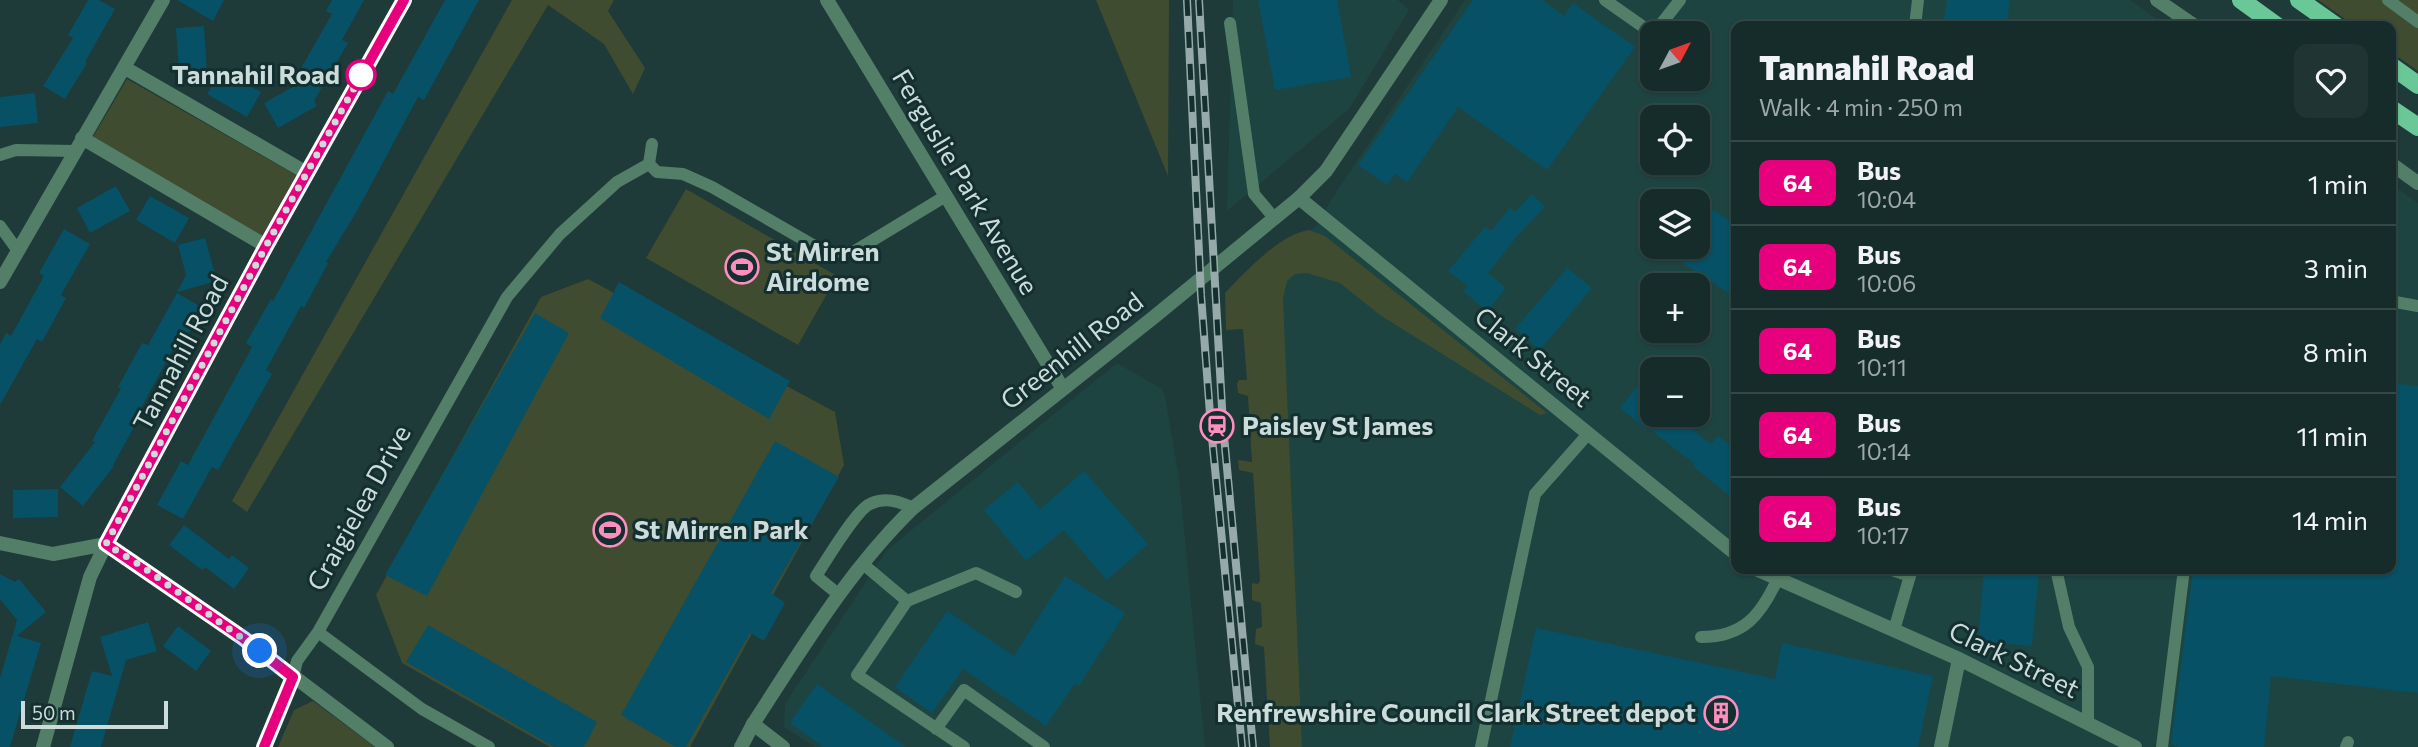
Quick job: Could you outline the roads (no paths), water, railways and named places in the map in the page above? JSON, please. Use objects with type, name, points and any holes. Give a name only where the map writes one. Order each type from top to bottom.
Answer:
[{"type":"main road","points":[[2241,0],[2270,21]]},
{"type":"main road","points":[[2299,0],[2329,21]]},
{"type":"main road","points":[[2396,69],[2418,85]]},
{"type":"main road","points":[[2396,112],[2418,127]]},
{"type":"street","points":[[0,282],[163,0]]},
{"type":"street","name":"Tannahill Road","points":[[43,747],[90,578],[106,544],[266,246],[404,0]]},
{"type":"street","name":"Ferguslie Park Avenue","points":[[827,0],[944,197],[1063,389]]},
{"type":"street","points":[[2157,0],[2188,21]]},
{"type":"street","name":"Greenhill Road","points":[[741,747],[753,724],[838,594],[887,533],[913,508],[1299,198],[1326,171],[1438,1]]},
{"type":"street","points":[[124,68],[307,173]]},
{"type":"street","points":[[79,145],[266,246]]},
{"type":"street","points":[[2396,167],[2418,183]]},
{"type":"street","name":"Clark Street","points":[[1299,198],[1731,550]]},
{"type":"street","points":[[0,543],[53,554],[106,544],[243,638],[387,747]]},
{"type":"street","name":"Clark Street","points":[[1767,574],[1959,659],[2135,747]]},
{"type":"street","points":[[1941,747],[1959,659]]},
{"type":"street","name":"Craigielea Drive","points":[[264,747],[293,677]]},
{"type":"street","points":[[753,724],[783,747]]},
{"type":"lane","points":[[1605,0],[1640,24]]},
{"type":"lane","points":[[1663,21],[1680,0]]},
{"type":"lane","points":[[1916,21],[1918,0]]},
{"type":"lane","points":[[2388,0],[2418,22]]},
{"type":"lane","points":[[1230,23],[1254,194],[1275,219]]},
{"type":"lane","points":[[652,144],[649,164],[657,172],[683,174],[712,187],[825,252],[855,251],[944,197]]},
{"type":"lane","points":[[0,155],[16,150],[79,145]]},
{"type":"lane","name":"Craigielea Drive","points":[[293,677],[297,661],[318,632],[507,297],[560,234],[617,181],[649,164]]},
{"type":"lane","points":[[0,226],[18,251]]},
{"type":"lane","points":[[2396,302],[2418,306]]},
{"type":"lane","points":[[1481,747],[1535,494],[1588,434]]},
{"type":"lane","points":[[838,594],[816,576],[843,534],[869,504],[896,499],[913,508]]},
{"type":"lane","points":[[863,564],[907,601]]},
{"type":"lane","points":[[964,747],[857,676],[907,601],[976,573],[1016,592]]},
{"type":"lane","points":[[1894,630],[1911,574]]},
{"type":"lane","points":[[2057,574],[2069,627],[2088,667],[2088,724]]},
{"type":"lane","points":[[2162,747],[2183,574]]},
{"type":"lane","points":[[1701,637],[1717,637],[1750,622],[1768,601],[1778,579]]},
{"type":"lane","points":[[318,632],[422,709],[489,747]]},
{"type":"lane","points":[[936,729],[964,690],[1044,747]]},
{"type":"railway","points":[[1187,0],[1201,295],[1242,747]]},
{"type":"railway","points":[[1199,0],[1223,425],[1253,747]]},
{"type":"place","name":"Tannahil Road","points":[[361,75]]},
{"type":"place","name":"St Mirren Airdome","points":[[742,267]]},
{"type":"place","name":"Paisley St James","points":[[1217,426]]},
{"type":"place","name":"St Mirren Park","points":[[610,530]]},
{"type":"place","name":"Renfrewshire Council Clark Street depot","points":[[1721,713]]}]
